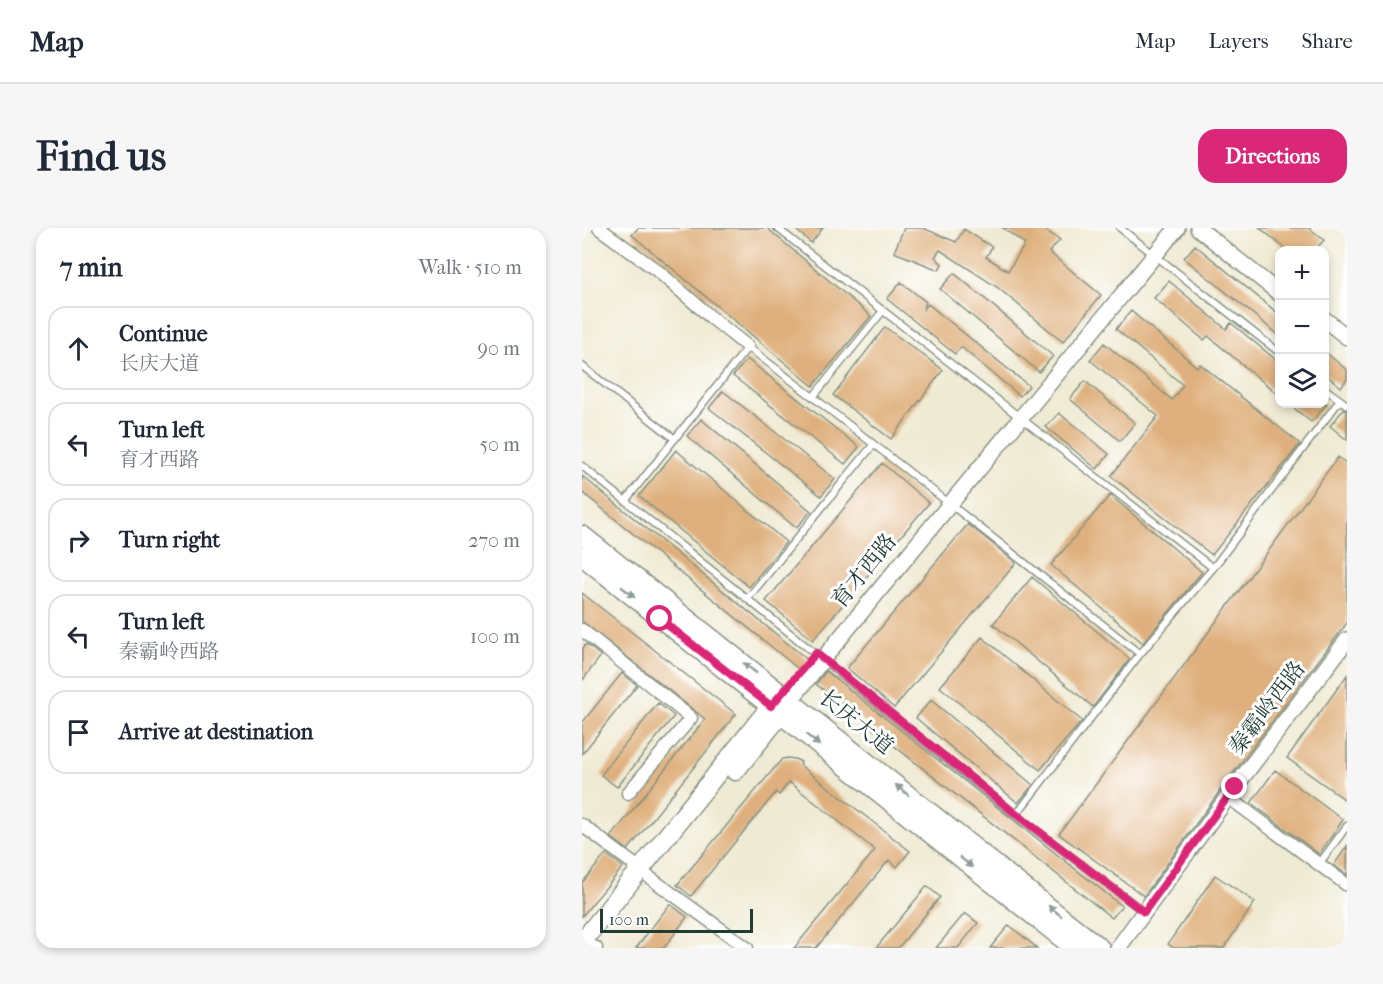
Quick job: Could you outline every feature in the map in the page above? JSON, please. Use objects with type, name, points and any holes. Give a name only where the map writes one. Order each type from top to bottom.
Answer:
[{"type":"main road","name":"长庆大道","points":[[582,535],[1074,948]]},
{"type":"main road","name":"长庆大道","points":[[582,556],[781,704],[1100,948]]},
{"type":"main road","name":"育才西路","points":[[591,946],[645,873],[781,704]]},
{"type":"street","points":[[599,228],[659,272],[748,347]]},
{"type":"street","name":"育才西路","points":[[1151,253],[1166,228]]},
{"type":"street","name":"育才西路","points":[[781,704],[1151,253],[1177,228]]},
{"type":"street","points":[[1198,228],[1275,290]]},
{"type":"street","points":[[1212,228],[1275,278]]},
{"type":"street","points":[[1329,323],[1347,337]]},
{"type":"street","points":[[1329,334],[1347,348]]},
{"type":"street","points":[[582,630],[691,718],[628,793]]},
{"type":"street","name":"秦霸岭西路","points":[[1118,948],[1147,914],[1347,640]]},
{"type":"street","name":"秦霸岭西路","points":[[1231,799],[1347,651]]},
{"type":"street","points":[[1231,799],[1347,885]]},
{"type":"street","points":[[582,825],[747,948]]},
{"type":"street","name":"秦霸岭西路","points":[[1127,948],[1147,914]]},
{"type":"lane","points":[[777,228],[1213,568]]},
{"type":"lane","points":[[1120,228],[1275,349]]},
{"type":"lane","points":[[813,397],[882,312]]},
{"type":"lane","points":[[626,500],[748,347],[1140,654]]},
{"type":"lane","points":[[582,366],[675,439]]},
{"type":"lane","points":[[1329,392],[1347,405]]},
{"type":"lane","points":[[1016,814],[1140,654],[1213,568],[1340,400]]},
{"type":"lane","points":[[748,598],[873,445]]},
{"type":"lane","points":[[582,466],[1016,814],[1147,914]]},
{"type":"lane","points":[[1319,864],[1347,826]]},
{"type":"building","points":[[638,228],[767,228],[871,316],[813,386],[632,235]]},
{"type":"building","points":[[794,228],[823,228],[811,243]]},
{"type":"building","points":[[904,228],[923,228],[956,242],[964,229],[992,247],[986,257],[1008,271],[1025,244],[1003,228],[1042,228],[1060,240],[1049,252],[1101,295],[1063,342],[997,287],[940,250],[935,257],[942,264],[939,270],[894,252]]},
{"type":"building","points":[[1260,228],[1309,228],[1324,240],[1319,246],[1282,246]]},
{"type":"building","points":[[1195,245],[1275,311],[1275,332],[1184,258]]},
{"type":"building","points":[[954,273],[1053,356],[1039,372],[940,289]]},
{"type":"building","points":[[1169,281],[1226,329],[1231,323],[1275,359],[1275,392],[1208,336],[1204,340],[1154,298]]},
{"type":"building","points":[[901,282],[926,302],[923,310],[928,304],[1029,386],[1020,396],[961,347],[955,354],[887,299]]},
{"type":"building","points":[[1131,311],[1197,367],[1200,364],[1300,444],[1212,555],[1111,476],[1158,416],[1090,360],[1104,343],[1172,400],[1183,385],[1116,329]]},
{"type":"building","points":[[885,327],[943,370],[891,439],[833,395]]},
{"type":"building","points":[[1329,355],[1347,370],[1347,379],[1341,387],[1329,377]]},
{"type":"building","points":[[747,359],[859,447],[845,464],[733,376]]},
{"type":"building","points":[[1085,381],[1135,423],[1120,441],[1070,399]]},
{"type":"building","points":[[723,391],[835,479],[821,496],[709,408]]},
{"type":"building","points":[[1294,408],[1323,408],[1311,422]]},
{"type":"building","points":[[1344,409],[1347,410],[1347,440],[1330,426]]},
{"type":"building","points":[[1059,413],[1109,454],[1097,469],[1046,427]]},
{"type":"building","points":[[701,419],[811,511],[796,528],[687,436]]},
{"type":"building","points":[[676,450],[786,542],[749,587],[639,496]]},
{"type":"building","points":[[1338,457],[1347,464],[1347,623],[1227,781],[1144,896],[1059,834]]},
{"type":"building","points":[[882,463],[929,503],[813,640],[766,601]]},
{"type":"building","points":[[582,476],[809,661],[801,671],[582,492]]},
{"type":"building","points":[[1110,495],[1202,572],[1143,643],[1051,565]]},
{"type":"building","points":[[968,524],[1016,563],[894,708],[847,668]]},
{"type":"building","points":[[1032,577],[1130,659],[1093,707],[993,624]]},
{"type":"building","points":[[582,593],[736,714],[628,850],[611,837],[705,719],[582,621]]},
{"type":"building","points":[[982,637],[1082,721],[1040,770],[940,687]]},
{"type":"building","points":[[586,644],[601,656],[582,681],[582,649]]},
{"type":"building","points":[[826,671],[1122,906],[1112,918],[816,684]]},
{"type":"building","points":[[622,673],[637,685],[582,754],[582,723]]},
{"type":"building","points":[[1347,675],[1347,801],[1287,758]]},
{"type":"building","points":[[931,700],[1033,785],[1018,803],[916,718]]},
{"type":"building","points":[[658,703],[674,716],[617,787],[601,775]]},
{"type":"building","points":[[788,758],[801,762],[800,765],[910,851],[897,867],[889,860],[816,948],[794,948],[875,850],[789,782],[779,795],[776,792],[691,896],[677,885],[782,759]]},
{"type":"building","points":[[1275,770],[1343,820],[1319,854],[1251,803]]},
{"type":"building","points":[[1347,846],[1347,875],[1334,865]]},
{"type":"building","points":[[606,854],[623,867],[582,916],[582,883]]},
{"type":"building","points":[[1215,875],[1255,902],[1224,948],[1174,948],[1168,944]]},
{"type":"building","points":[[927,886],[940,897],[898,948],[876,948]]},
{"type":"building","points":[[670,904],[687,917],[664,948],[636,948]]},
{"type":"building","points":[[965,913],[978,923],[958,948],[936,948]]},
{"type":"building","points":[[1009,925],[1037,948],[990,948]]},
{"type":"route","points":[[660,619],[771,706],[816,653],[1016,814],[1144,912],[1235,787]]}]
